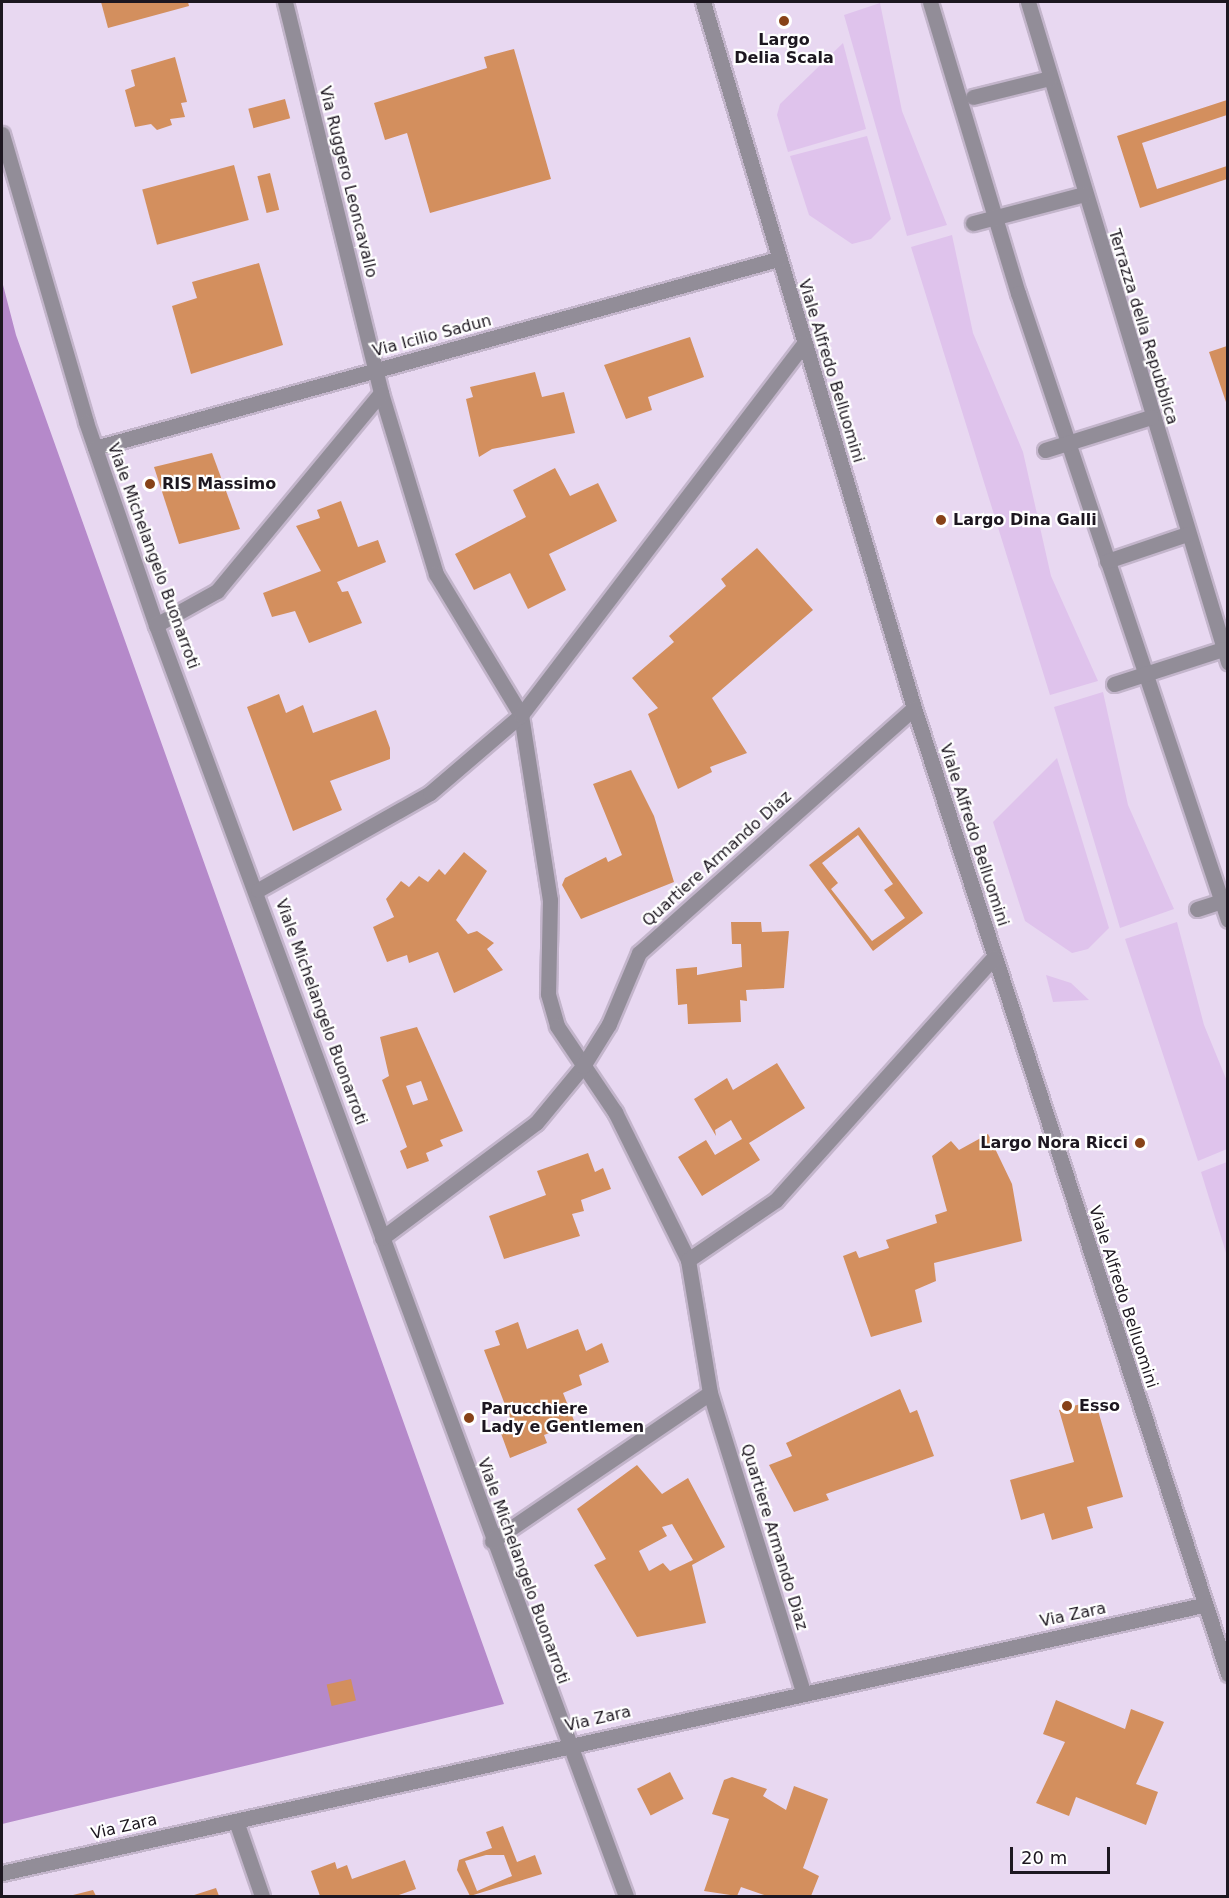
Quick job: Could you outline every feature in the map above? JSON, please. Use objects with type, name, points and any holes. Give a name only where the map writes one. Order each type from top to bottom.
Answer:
[{"type":"street","name":"Via Ruggero Leoncavallo","points":[[285,2],[376,370]]},
{"type":"street","name":"Viale Alfredo Belluomini","points":[[703,2],[914,708],[1227,1674]]},
{"type":"street","points":[[930,2],[966,99],[995,217],[1068,443],[1224,900],[1227,920]]},
{"type":"street","name":"Terrazza della Repubblica","points":[[1028,2],[1151,417],[1225,656]]},
{"type":"street","points":[[966,99],[1050,78]]},
{"type":"street","name":"Viale Michelangelo Buonarroti","points":[[2,134],[95,448],[156,625],[258,890],[492,1541],[571,1743],[626,1896]]},
{"type":"street","points":[[973,223],[1084,194]]},
{"type":"street","name":"Via Icilio Sadun","points":[[95,448],[778,259]]},
{"type":"street","points":[[258,890],[430,792],[521,715],[804,344]]},
{"type":"street","name":"Quartiere Armando Diaz","points":[[376,370],[436,574],[521,715],[550,900],[548,994],[557,1026],[615,1112],[688,1260],[710,1393],[803,1692]]},
{"type":"street","points":[[156,625],[217,591],[381,393]]},
{"type":"street","points":[[1045,450],[1151,417]]},
{"type":"street","points":[[1107,561],[1187,534]]},
{"type":"street","points":[[1114,684],[1145,674],[1225,656]]},
{"type":"street","name":"Quartiere Armando Diaz","points":[[382,1238],[536,1123],[583,1066],[609,1024],[639,953],[914,708]]},
{"type":"street","points":[[1197,909],[1224,900]]},
{"type":"street","points":[[688,1260],[776,1200],[994,957]]},
{"type":"street","points":[[492,1541],[710,1393]]},
{"type":"street","name":"Via Zara","points":[[2,1873],[571,1743],[1203,1605]]},
{"type":"street","points":[[236,1821],[262,1896]]},
{"type":"shaded area","points":[[880,3],[902,111],[947,225],[907,236],[844,15]]},
{"type":"shaded area","points":[[843,43],[866,129],[788,152],[777,115],[780,104]]},
{"type":"shaded area","points":[[867,136],[891,219],[871,239],[852,244],[809,215],[790,156]]},
{"type":"shaded area","points":[[952,235],[973,333],[1023,452],[1051,576],[1098,681],[1050,695],[911,247]]},
{"type":"shaded area","points":[[2,281],[16,335],[504,1704],[2,1824]]},
{"type":"shaded area","points":[[1103,692],[1128,805],[1174,909],[1120,928],[1054,707]]},
{"type":"shaded area","points":[[1057,758],[1109,928],[1088,949],[1072,953],[1025,921],[993,822]]},
{"type":"shaded area","points":[[1177,922],[1204,1025],[1227,1081],[1227,1149],[1198,1161],[1125,939]]},
{"type":"shaded area","points":[[1046,975],[1071,983],[1089,1000],[1053,1002]]},
{"type":"shaded area","points":[[1228,1162],[1227,1256],[1201,1172]]},
{"type":"building","points":[[101,2],[188,2],[189,6],[108,28]]},
{"type":"building","points":[[514,49],[551,179],[430,213],[407,133],[385,140],[374,103],[487,68],[484,57]]},
{"type":"building","points":[[175,57],[187,102],[181,103],[185,117],[170,119],[172,125],[157,130],[151,124],[135,127],[125,90],[135,86],[131,70]]},
{"type":"building","points":[[285,99],[290,118],[253,128],[248,109]]},
{"type":"building","points":[[1227,100],[1227,115],[1142,143],[1157,189],[1227,166],[1227,179],[1140,208],[1117,136]]},
{"type":"building","points":[[234,165],[249,220],[157,245],[142,190]]},
{"type":"building","points":[[270,173],[279,210],[267,213],[257,176]]},
{"type":"building","points":[[259,263],[283,345],[191,374],[172,306],[197,298],[192,282]]},
{"type":"building","points":[[690,337],[704,377],[648,397],[652,410],[626,419],[604,365]]},
{"type":"building","points":[[1227,346],[1227,405],[1209,352]]},
{"type":"building","points":[[535,372],[542,397],[564,392],[575,433],[492,449],[479,457],[466,399],[473,397],[470,387]]},
{"type":"building","points":[[212,453],[240,529],[179,544],[154,467]]},
{"type":"building","points":[[555,468],[570,496],[598,483],[617,521],[549,554],[566,590],[528,609],[510,573],[474,590],[455,554],[526,517],[513,490]]},
{"type":"building","points":[[341,501],[358,547],[378,540],[386,562],[337,582],[342,592],[348,591],[362,623],[309,643],[295,611],[272,617],[263,593],[321,571],[296,526],[320,518],[317,510]]},
{"type":"building","points":[[757,548],[813,610],[712,698],[747,753],[710,767],[712,772],[678,789],[648,714],[658,708],[632,678],[674,642],[669,636],[726,586],[721,579]]},
{"type":"building","points":[[279,694],[286,713],[303,705],[313,733],[376,710],[390,748],[390,759],[330,781],[342,810],[293,831],[247,707]]},
{"type":"building","points":[[631,770],[654,816],[674,882],[581,919],[562,885],[565,878],[606,857],[608,862],[622,855],[593,784]]},
{"type":"building","points":[[859,827],[923,913],[873,951],[809,865]],"holes":[[[858,835],[893,884],[884,890],[905,918],[872,941],[831,889],[838,883],[822,863]]]},
{"type":"building","points":[[464,852],[487,871],[456,920],[468,934],[477,931],[494,943],[487,949],[503,970],[454,993],[438,952],[409,963],[407,955],[387,962],[373,927],[394,917],[386,899],[401,881],[409,887],[419,876],[428,882],[439,869],[445,875]]},
{"type":"building","points":[[731,922],[761,922],[762,932],[789,931],[784,988],[746,990],[747,1001],[740,1000],[741,1022],[688,1024],[687,1004],[678,1005],[676,969],[697,967],[697,975],[742,967],[741,944],[732,944]]},
{"type":"building","points":[[417,1027],[463,1131],[440,1140],[443,1146],[426,1153],[429,1161],[407,1169],[400,1151],[407,1147],[382,1080],[389,1076],[380,1037]],"holes":[[[421,1081],[428,1100],[413,1105],[406,1086]]]},
{"type":"building","points":[[777,1063],[805,1108],[749,1143],[760,1160],[702,1196],[678,1157],[706,1140],[715,1155],[742,1139],[731,1120],[715,1130],[716,1136],[694,1099],[727,1078],[733,1090]]},
{"type":"building","points":[[988,1134],[1012,1184],[1022,1241],[934,1263],[936,1281],[915,1290],[922,1322],[871,1337],[843,1256],[856,1251],[859,1258],[889,1248],[886,1240],[937,1223],[935,1215],[947,1211],[932,1156],[951,1141],[959,1150]]},
{"type":"building","points":[[588,1153],[595,1172],[603,1168],[611,1189],[581,1200],[584,1211],[572,1214],[580,1236],[504,1259],[489,1216],[546,1195],[537,1171]]},
{"type":"building","points":[[518,1322],[527,1349],[578,1329],[586,1351],[602,1343],[609,1362],[579,1375],[582,1385],[563,1393],[575,1423],[544,1435],[547,1443],[510,1458],[499,1428],[512,1423],[484,1350],[500,1345],[495,1331]]},
{"type":"building","points":[[900,1389],[910,1413],[917,1410],[934,1456],[826,1494],[829,1500],[794,1512],[769,1465],[792,1456],[786,1443]]},
{"type":"building","points":[[1095,1400],[1123,1497],[1087,1507],[1093,1528],[1052,1540],[1044,1513],[1021,1520],[1010,1480],[1074,1462],[1059,1410]]},
{"type":"building","points":[[637,1465],[662,1494],[688,1478],[725,1547],[692,1565],[706,1623],[637,1637],[594,1565],[606,1559],[577,1509]],"holes":[[[672,1524],[693,1560],[670,1571],[663,1563],[649,1571],[639,1551],[667,1536],[662,1527]]]},
{"type":"building","points":[[351,1679],[356,1700],[332,1706],[327,1685]]},
{"type":"building","points":[[1056,1700],[1125,1729],[1131,1709],[1164,1722],[1136,1784],[1158,1792],[1146,1825],[1076,1797],[1069,1816],[1036,1803],[1065,1742],[1043,1734]]},
{"type":"building","points":[[670,1772],[684,1799],[651,1816],[637,1789]]},
{"type":"building","points":[[732,1777],[767,1789],[763,1796],[786,1810],[794,1786],[828,1799],[803,1868],[819,1876],[811,1896],[767,1896],[741,1887],[737,1896],[704,1891],[729,1819],[712,1814],[724,1780]]},
{"type":"building","points":[[503,1826],[517,1862],[535,1855],[542,1874],[470,1896],[457,1870],[459,1860],[492,1848],[486,1832]],"holes":[[[486,1855],[504,1855],[512,1876],[477,1891],[465,1861]]]},
{"type":"building","points":[[405,1860],[416,1889],[396,1896],[320,1896],[311,1871],[335,1862],[337,1869],[347,1865],[352,1879]]},
{"type":"building","points":[[216,1888],[219,1896],[191,1896]]},
{"type":"building","points":[[93,1890],[96,1896],[69,1896]]},
{"type":"place","name":"Largo Delia Scala","points":[[784,21]]},
{"type":"place","name":"RIS Massimo","points":[[150,484]]},
{"type":"place","name":"Largo Dina Galli","points":[[941,520]]},
{"type":"place","name":"Largo Nora Ricci","points":[[1140,1143]]},
{"type":"place","name":"Esso","points":[[1067,1406]]},
{"type":"place","name":"Parucchiere Lady e Gentlemen","points":[[469,1418]]}]
